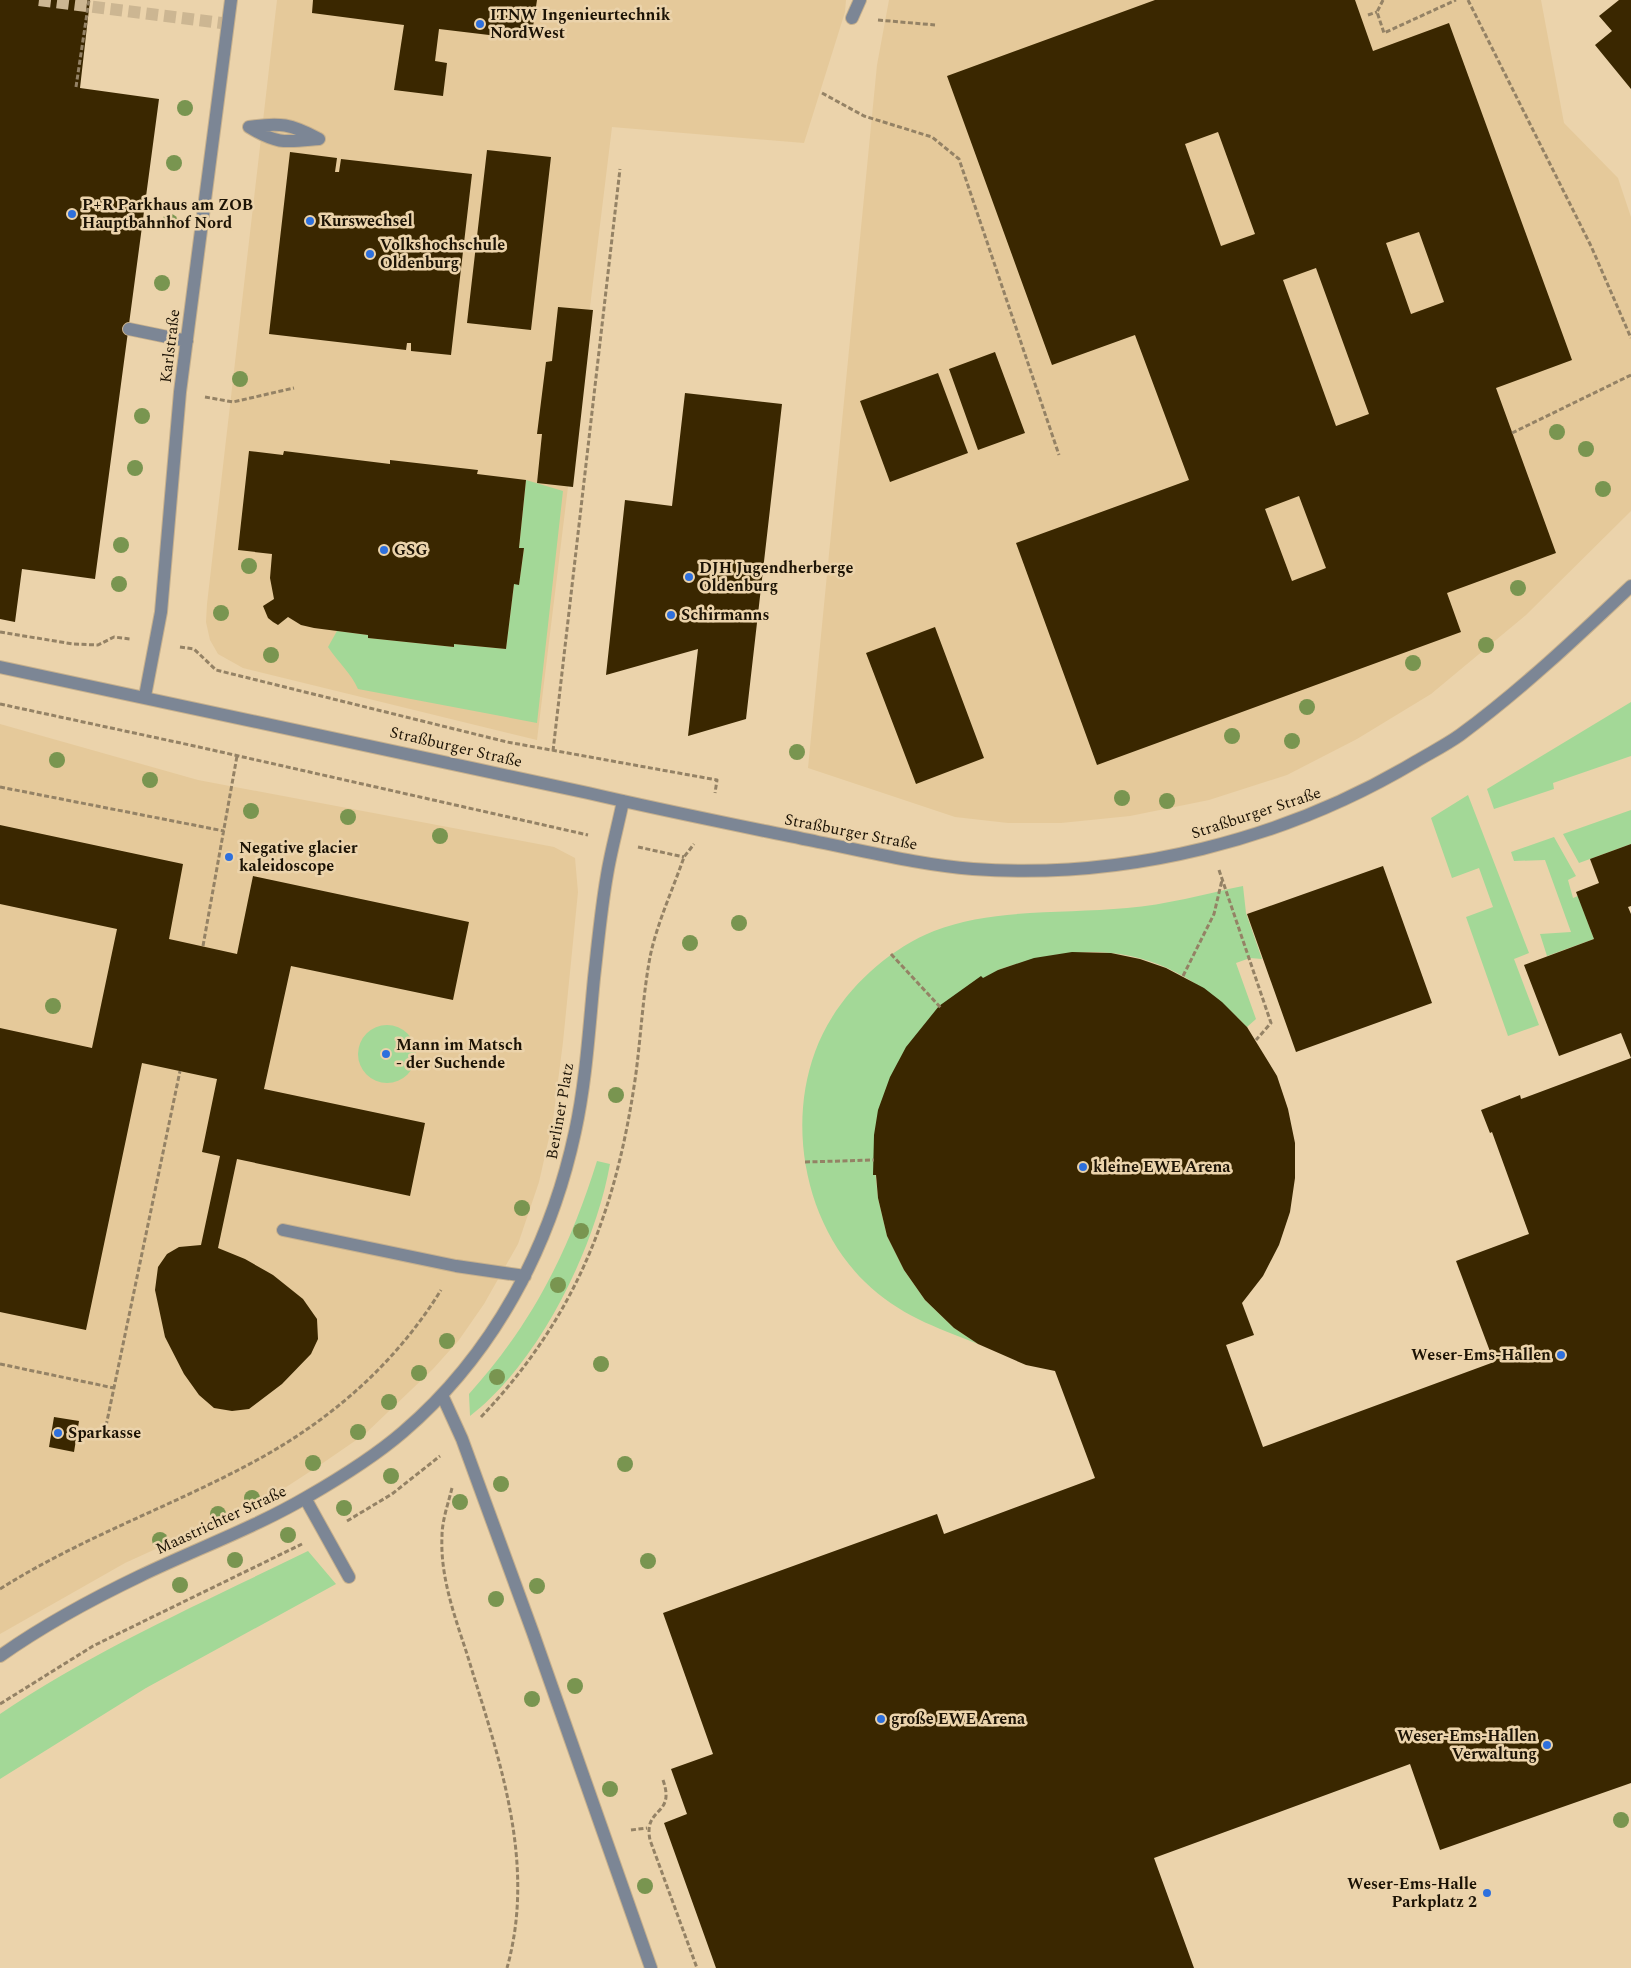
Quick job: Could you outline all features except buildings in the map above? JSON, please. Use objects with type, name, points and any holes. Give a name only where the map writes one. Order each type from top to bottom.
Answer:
[{"type":"street","name":"Karlstraße","points":[[145,696],[155,643],[166,557],[180,392],[231,0]]},
{"type":"street","points":[[852,18],[860,0]]},
{"type":"street","points":[[128,329],[187,341]]},
{"type":"street","name":"Straßburger Straße","points":[[0,667],[145,696],[710,821],[906,860],[976,869],[1033,870],[1097,866],[1155,859],[1212,847],[1307,815],[1375,786],[1457,737],[1537,674],[1631,586]]},
{"type":"street","name":"Berliner Platz","points":[[442,1395],[504,1316],[525,1276],[552,1212],[576,1130],[607,874],[623,801]]},
{"type":"street","points":[[283,1230],[456,1266],[525,1276]]},
{"type":"street","points":[[442,1395],[462,1439],[651,1968]]},
{"type":"street","name":"Maastrichter Straße","points":[[0,1656],[70,1612],[139,1576],[263,1520],[306,1498],[355,1467],[401,1433],[442,1395]]},
{"type":"street","points":[[306,1498],[349,1577]]},
{"type":"path","points":[[76,88],[89,0]]},
{"type":"path","points":[[1383,0],[1377,12],[1384,33],[1456,0]]},
{"type":"path","points":[[1468,0],[1591,246],[1631,338]]},
{"type":"path","points":[[1368,15],[1377,12]]},
{"type":"path","points":[[852,18],[935,25]]},
{"type":"path","points":[[822,93],[864,116],[932,137],[960,159],[1059,455]]},
{"type":"path","points":[[553,751],[620,169]]},
{"type":"path","points":[[1512,433],[1631,375]]},
{"type":"path","points":[[180,392],[233,402],[294,388]]},
{"type":"path","points":[[0,632],[73,644],[98,645],[114,637],[194,649],[216,670],[507,742],[717,780],[710,821],[684,857],[651,956],[625,1140],[608,1208],[594,1248],[562,1312],[540,1347],[499,1399],[462,1439],[392,1494],[324,1532],[93,1646],[0,1704]]},
{"type":"path","points":[[0,704],[684,857]]},
{"type":"path","points":[[203,946],[237,756]]},
{"type":"path","points":[[0,787],[224,831]]},
{"type":"path","points":[[1212,847],[1271,1023],[1256,1040]]},
{"type":"path","points":[[1183,976],[1214,914],[1222,880]]},
{"type":"path","points":[[892,954],[942,1008]]},
{"type":"path","points":[[106,1426],[180,1071]]},
{"type":"path","points":[[805,1162],[874,1160]]},
{"type":"path","points":[[0,1589],[75,1546],[215,1482],[298,1435],[369,1381],[429,1310],[456,1266]]},
{"type":"path","points":[[0,1364],[114,1388]]},
{"type":"path","points":[[462,1439],[442,1536],[448,1592],[511,1806],[516,1840],[519,1901],[507,1968]]},
{"type":"path","points":[[663,1780],[667,1800],[661,1810],[652,1817],[647,1828],[697,1968]]},
{"type":"shaded area","points":[[277,0],[846,0],[845,12],[804,143],[612,127],[537,740],[243,668],[218,654],[210,640],[206,622],[207,604]]},
{"type":"shaded area","points":[[889,0],[1541,0],[1564,123],[1618,178],[1631,217],[1631,511],[1526,615],[1431,694],[1357,739],[1287,775],[1209,800],[1130,816],[1061,823],[1008,823],[955,817],[808,768],[877,65]]},
{"type":"shaded area","points":[[0,724],[198,780],[554,847],[575,858],[578,892],[553,1120],[539,1182],[518,1244],[484,1304],[459,1340],[433,1369],[365,1434],[274,1495],[125,1563],[0,1634]]},
{"type":"green space","points":[[526,480],[563,491],[537,723],[358,689],[352,678],[328,647],[337,631],[368,635],[368,638],[454,647],[454,644],[506,649],[514,584],[519,584],[524,549],[519,548]]},
{"type":"green space","points":[[1631,702],[1631,756],[1553,783],[1554,789],[1494,809],[1487,789]]},
{"type":"green space","points":[[1468,795],[1529,953],[1514,959],[1539,1025],[1508,1036],[1466,917],[1493,907],[1479,868],[1452,878],[1431,818]]},
{"type":"green space","points":[[1631,810],[1631,844],[1579,863],[1563,834]]},
{"type":"green space","points":[[1554,837],[1576,876],[1568,880],[1573,898],[1578,896],[1594,939],[1547,956],[1540,934],[1571,932],[1545,860],[1514,861],[1511,852]]},
{"type":"green space","points":[[1243,886],[1246,913],[1262,959],[1250,958],[1236,963],[1256,1019],[1247,1027],[1219,1001],[1191,981],[1162,966],[1132,956],[1101,952],[1069,953],[1035,959],[998,970],[874,1160],[878,1198],[887,1236],[904,1270],[925,1300],[954,1328],[978,1344],[932,1326],[904,1312],[865,1282],[845,1259],[828,1233],[816,1204],[807,1174],[803,1143],[803,1112],[807,1081],[815,1052],[823,1032],[834,1014],[862,980],[896,951],[934,931],[957,924],[1004,915],[1142,907]]},
{"type":"green space","points":[[387,1025],[403,1030],[411,1038],[416,1054],[411,1070],[403,1078],[387,1083],[371,1078],[363,1070],[358,1054],[363,1038],[371,1030]]},
{"type":"green space","points":[[597,1161],[610,1164],[603,1197],[592,1231],[560,1302],[541,1335],[519,1366],[495,1393],[470,1416],[469,1394],[512,1341],[546,1285],[574,1226]]},
{"type":"green space","points":[[308,1551],[336,1584],[146,1688],[0,1779],[0,1714],[37,1690],[112,1647]]},
{"type":"tunnel","points":[[39,0],[229,24]]},
{"type":"place","name":"ITNW Ingenieurtechnik NordWest","points":[[480,24]]},
{"type":"place","name":"P+R Parkhaus am ZOB Hauptbahnhof Nord","points":[[72,214]]},
{"type":"place","name":"Kurswechsel","points":[[310,221]]},
{"type":"place","name":"Volkshochschule Oldenburg","points":[[370,254]]},
{"type":"place","name":"GSG","points":[[384,550]]},
{"type":"place","name":"DJH Jugendherberge Oldenburg","points":[[689,577]]},
{"type":"place","name":"Schirmanns","points":[[671,615]]},
{"type":"place","name":"Negative glacier kaleidoscope","points":[[229,857]]},
{"type":"place","name":"Mann im Matsch - der Suchende","points":[[386,1054]]},
{"type":"place","name":"kleine EWE Arena","points":[[1083,1167]]},
{"type":"place","name":"Weser-Ems-Hallen","points":[[1561,1355]]},
{"type":"place","name":"Sparkasse","points":[[58,1433]]},
{"type":"place","name":"große EWE Arena","points":[[881,1719]]},
{"type":"place","name":"Weser-Ems-Hallen Verwaltung","points":[[1547,1745]]},
{"type":"place","name":"Weser-Ems-Halle Parkplatz 2","points":[[1487,1893]]}]
